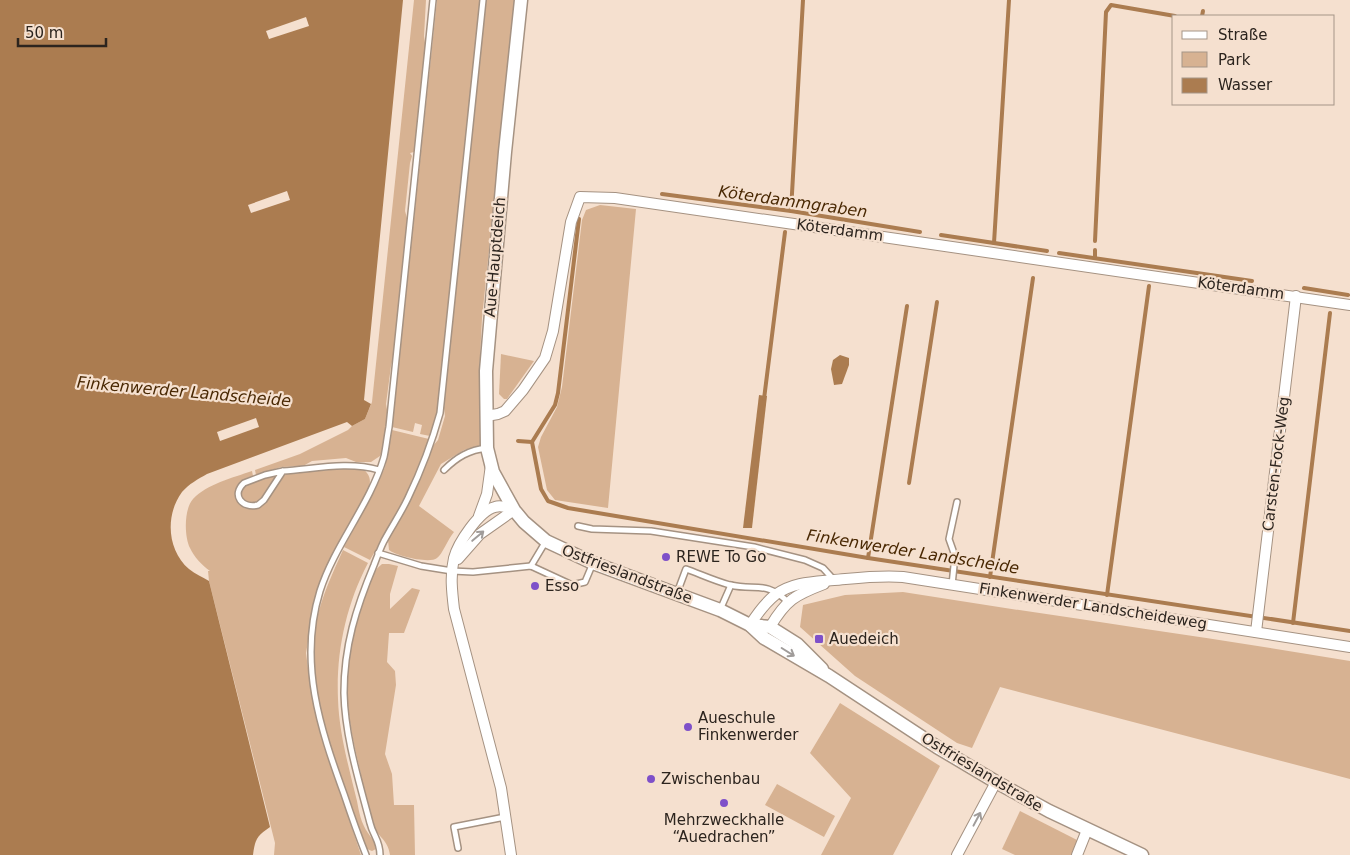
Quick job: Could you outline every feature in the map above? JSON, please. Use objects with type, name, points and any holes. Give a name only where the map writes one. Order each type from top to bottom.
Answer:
[{"type":"street","name":"Aue-Hauptdeich","points":[[514,510],[497,481],[487,448],[487,340],[521,0]]},
{"type":"street","name":"Köterdamm","points":[[486,416],[505,411],[523,390],[545,358],[551,341],[571,222],[580,197],[615,198],[1350,305]]},
{"type":"street","name":"Carsten-Fock-Weg","points":[[1256,627],[1296,296]]},
{"type":"street","points":[[478,519],[487,494],[491,464]]},
{"type":"street","points":[[511,855],[501,788],[454,609],[452,571],[457,548],[468,531],[485,512],[495,507],[507,507],[514,510]]},
{"type":"street","points":[[452,571],[458,557],[471,542],[514,510]]},
{"type":"street","name":"Ostfrieslandstraße","points":[[514,510],[524,522],[546,541],[593,563],[677,593],[720,610],[750,625],[764,638],[829,676],[937,747],[996,782],[1087,830],[1142,855]]},
{"type":"street","name":"Finkenwerder Landscheideweg","points":[[750,625],[764,605],[778,593],[795,584],[885,575],[952,580],[1256,627],[1350,646]]},
{"type":"street","name":"Finkenwerder Landscheideweg","points":[[770,627],[788,602],[807,590],[835,580]]},
{"type":"street","name":"Ostfrieslandstraße","points":[[750,625],[770,627],[797,644],[829,676]]},
{"type":"street","points":[[958,855],[996,782]]},
{"type":"street","points":[[1077,855],[1087,830]]},
{"type":"lane","points":[[366,855],[328,752],[310,670],[310,639],[320,591],[384,457],[389,427],[434,0]]},
{"type":"lane","points":[[380,855],[380,843],[370,825],[346,718],[344,693],[346,654],[359,601],[378,554],[416,481],[440,413],[483,0]]},
{"type":"lane","points":[[444,470],[453,460],[466,453],[476,449],[487,448]]},
{"type":"lane","points":[[283,471],[264,500],[258,505],[247,506],[241,501],[239,491],[244,482],[265,475],[283,471],[351,465],[368,466],[379,470]]},
{"type":"lane","points":[[952,580],[955,556],[949,539],[957,502]]},
{"type":"lane","points":[[578,526],[592,529],[651,531],[754,547],[805,560],[823,568],[835,580]]},
{"type":"lane","points":[[531,566],[546,541]]},
{"type":"lane","points":[[378,554],[421,566],[452,571],[473,572],[531,566],[572,585],[585,582],[593,563]]},
{"type":"lane","points":[[677,593],[686,569],[732,585],[761,586],[778,593],[788,602]]},
{"type":"lane","points":[[720,610],[732,585]]},
{"type":"lane","points":[[458,848],[454,827],[505,817]]},
{"type":"green space","points":[[414,0],[426,0],[424,36],[426,49],[417,141],[414,152],[410,153],[412,156],[405,211],[409,225],[396,346],[391,366],[386,404],[388,415],[384,447],[380,456],[371,462],[356,462],[346,458],[312,461],[303,466],[281,467],[256,475],[255,470],[300,454],[348,430],[365,419],[372,402]]},
{"type":"green space","points":[[437,0],[480,0],[437,414],[430,436],[420,434],[422,425],[415,423],[413,432],[392,427]]},
{"type":"green space","points":[[486,0],[515,0],[482,318],[479,379],[481,445],[464,450],[441,464],[419,506],[454,532],[437,558],[421,560],[405,557],[389,550],[388,540],[406,509],[421,477],[432,447],[438,440],[445,416],[447,372]]},
{"type":"green space","points":[[600,205],[636,209],[608,508],[555,500],[547,490],[538,447],[541,437],[557,407],[562,387],[582,220],[586,210]]},
{"type":"green space","points":[[501,354],[534,361],[507,399],[504,399],[499,394]]},
{"type":"green space","points":[[392,430],[429,439],[405,499],[370,560],[344,547],[375,490],[385,467]]},
{"type":"green space","points":[[363,469],[369,475],[369,488],[337,550],[312,619],[306,653],[310,684],[322,739],[361,855],[274,855],[275,843],[209,581],[208,571],[210,571],[196,558],[188,543],[186,523],[188,509],[193,499],[205,489],[252,471],[253,476],[238,484],[236,497],[244,508],[252,509],[264,503],[277,484],[288,473]]},
{"type":"green space","points":[[274,474],[276,476],[260,500],[251,504],[244,499],[242,492],[245,486]]},
{"type":"green space","points":[[343,550],[368,563],[354,595],[344,629],[339,664],[338,699],[342,738],[360,813],[376,847],[372,851],[367,849],[330,749],[322,723],[313,670],[313,644],[317,619],[333,572]]},
{"type":"green space","points":[[382,564],[398,566],[390,594],[390,609],[412,588],[420,590],[404,633],[389,633],[387,662],[395,671],[396,685],[385,754],[392,774],[394,805],[414,805],[415,855],[390,855],[387,845],[374,828],[366,803],[349,714],[347,680],[349,654],[354,629],[368,582]]},
{"type":"green space","points":[[903,592],[1350,661],[1350,779],[1000,687],[972,748],[957,743],[855,676],[800,627],[803,605],[845,595]]},
{"type":"green space","points":[[840,703],[940,766],[893,855],[821,855],[851,798],[810,753]]},
{"type":"green space","points":[[777,784],[835,816],[824,837],[765,805]]},
{"type":"green space","points":[[1020,811],[1077,840],[1071,855],[1015,855],[1002,849]]},
{"type":"water","points":[[0,0],[403,0],[364,400],[371,404],[365,419],[352,426],[347,422],[207,474],[182,492],[173,511],[171,521],[171,532],[176,552],[191,571],[209,581],[270,827],[257,838],[253,855],[0,855]]},
{"type":"water","points":[[840,355],[849,358],[849,365],[842,384],[834,385],[831,369],[833,360]]},
{"type":"water","points":[[759,395],[767,396],[752,528],[743,528]]},
{"type":"pier","points":[[306,17],[309,26],[269,39],[266,31]]},
{"type":"pier","points":[[287,191],[290,200],[251,213],[248,205]]},
{"type":"pier","points":[[256,418],[259,427],[220,441],[217,432]]},
{"type":"waterway","points":[[791,211],[803,0]]},
{"type":"waterway","points":[[994,243],[1009,0]]},
{"type":"waterway","points":[[1095,241],[1106,12],[1111,5],[1172,15]]},
{"type":"waterway","points":[[1202,15],[1203,11]]},
{"type":"waterway","name":"Köterdammgraben","points":[[662,194],[791,211],[920,232]]},
{"type":"waterway","points":[[532,442],[555,405],[558,393],[579,219]]},
{"type":"waterway","points":[[764,399],[785,232]]},
{"type":"waterway","name":"Köterdammgraben","points":[[941,235],[1047,251]]},
{"type":"waterway","points":[[1095,250],[1095,258]]},
{"type":"waterway","name":"Köterdammgraben","points":[[1059,253],[1252,281]]},
{"type":"waterway","points":[[990,577],[1033,278]]},
{"type":"waterway","points":[[1107,595],[1149,286]]},
{"type":"waterway","name":"Köterdammgraben","points":[[1304,288],[1348,295]]},
{"type":"waterway","points":[[909,483],[937,302]]},
{"type":"waterway","points":[[868,558],[907,306]]},
{"type":"waterway","points":[[1293,623],[1330,313]]},
{"type":"waterway","name":"Finkenwerder Landscheide","points":[[518,441],[532,442],[541,489],[548,501],[568,508],[868,558],[1350,631]]},
{"type":"place","name":"REWE To Go","points":[[666,557]]},
{"type":"place","name":"Esso","points":[[535,586]]},
{"type":"place","name":"Auedeich","points":[[819,639]]},
{"type":"place","name":"Aueschule Finkenwerder","points":[[688,727]]},
{"type":"place","name":"Zwischenbau","points":[[651,779]]},
{"type":"place","name":"Mehrzweckhalle “Auedrachen”","points":[[724,803]]}]
